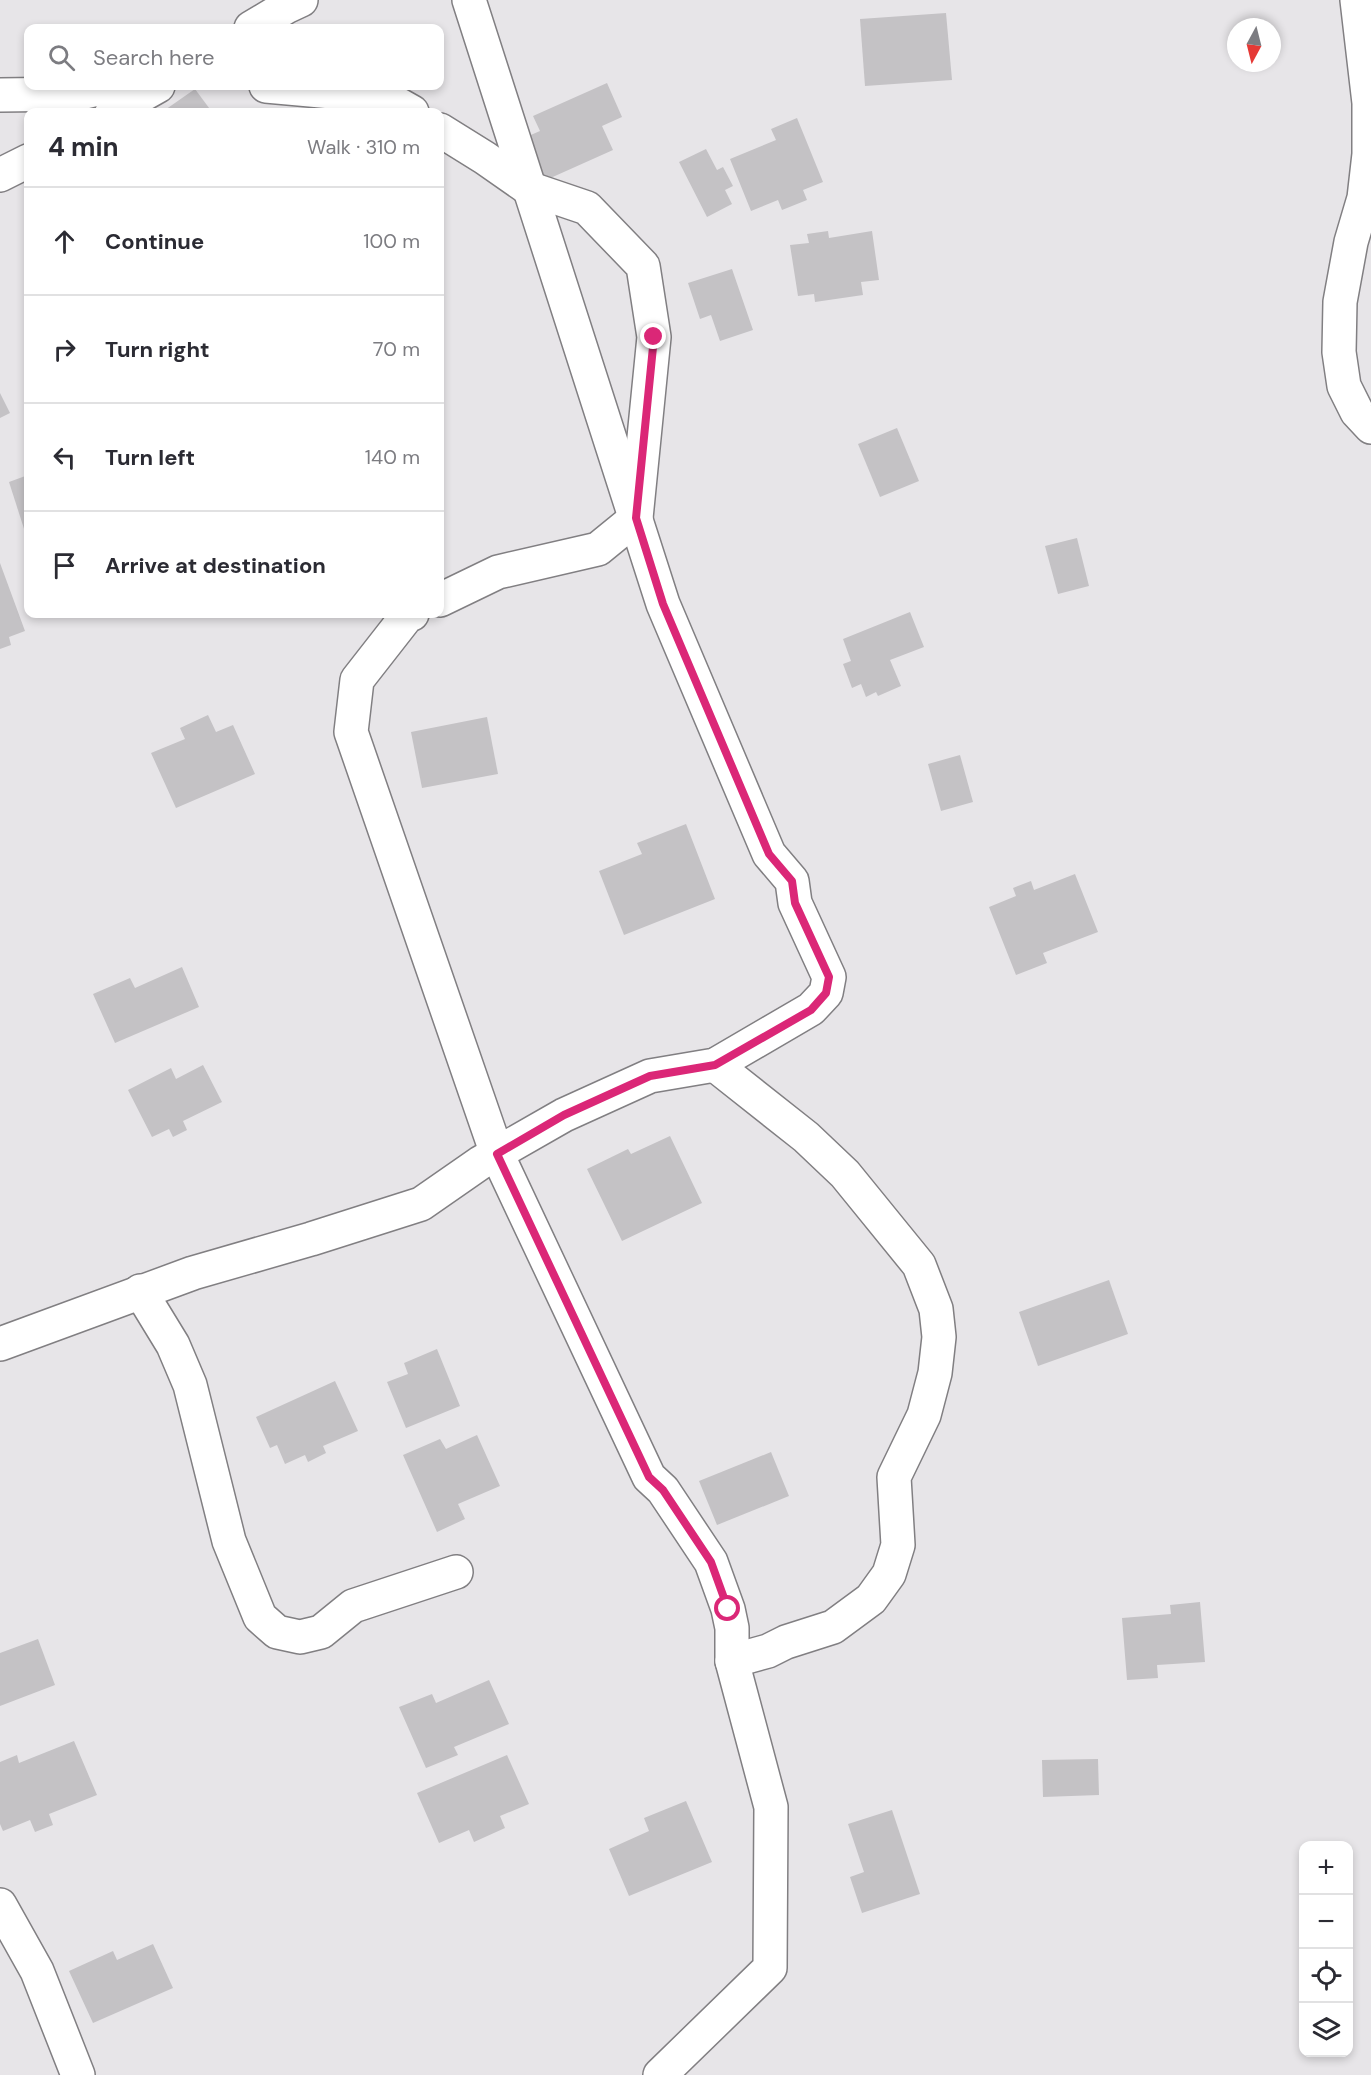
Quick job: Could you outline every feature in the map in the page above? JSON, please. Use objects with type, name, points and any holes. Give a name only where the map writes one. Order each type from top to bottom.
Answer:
[{"type":"street","points":[[257,24],[286,6],[301,0]]},
{"type":"street","points":[[0,1344],[193,1273],[421,1204],[497,1154],[564,1115],[650,1076],[715,1065],[811,1010],[826,993],[829,977],[795,903],[792,881],[769,854],[663,604],[469,0]]},
{"type":"street","points":[[1356,0],[1369,103],[1369,154],[1364,198],[1351,242],[1340,302],[1339,352],[1344,386],[1358,412],[1371,427]]},
{"type":"street","points":[[0,95],[77,94],[94,90]]},
{"type":"street","points":[[119,108],[151,90]]},
{"type":"street","points":[[310,90],[376,96],[389,99],[405,108]]},
{"type":"street","points":[[444,132],[528,188],[587,207],[643,266],[654,337],[636,518],[598,549],[498,572],[444,598]]},
{"type":"street","points":[[0,175],[24,163]]},
{"type":"street","points":[[405,618],[357,680],[351,732],[497,1154],[649,1477],[663,1490],[711,1562],[728,1609],[732,1628],[732,1661],[771,1807],[770,1968],[660,2075]]},
{"type":"street","points":[[715,1065],[806,1137],[845,1174],[919,1265],[936,1309],[939,1337],[935,1373],[924,1415],[894,1477],[898,1545],[889,1574],[871,1599],[833,1627],[786,1642],[768,1651],[732,1661]]},
{"type":"street","points":[[140,1292],[173,1345],[190,1385],[229,1540],[260,1617],[269,1625],[277,1632],[300,1637],[321,1632],[353,1606],[456,1572]]},
{"type":"street","points":[[0,1905],[37,1971],[78,2075]]},
{"type":"building","points":[[946,13],[952,80],[865,86],[860,19]]},
{"type":"building","points":[[607,83],[622,117],[602,126],[613,150],[546,180],[526,137],[540,131],[533,116]]},
{"type":"building","points":[[196,90],[209,108],[168,108]]},
{"type":"building","points":[[797,118],[823,182],[803,190],[807,200],[782,210],[778,200],[751,211],[730,159],[776,140],[771,129]]},
{"type":"building","points":[[706,149],[717,170],[723,167],[733,186],[725,190],[732,204],[707,217],[679,162]]},
{"type":"building","points":[[828,231],[829,238],[872,231],[879,280],[861,282],[863,295],[815,302],[814,294],[798,296],[790,245],[809,243],[807,234]]},
{"type":"building","points":[[732,269],[753,330],[720,341],[711,315],[700,319],[688,283]]},
{"type":"building","points":[[0,393],[10,413],[0,418]]},
{"type":"building","points":[[897,428],[919,481],[880,497],[858,444]]},
{"type":"building","points":[[24,476],[24,529],[9,482]]},
{"type":"building","points":[[1077,538],[1089,586],[1058,594],[1045,546]]},
{"type":"building","points":[[0,563],[25,631],[9,637],[11,645],[0,649]]},
{"type":"building","points":[[910,612],[924,647],[890,660],[901,686],[878,696],[876,692],[866,697],[861,684],[852,688],[843,664],[851,661],[843,639]]},
{"type":"building","points":[[208,715],[216,732],[233,725],[255,774],[176,808],[151,753],[185,739],[180,728]]},
{"type":"building","points":[[487,717],[498,774],[422,788],[411,732]]},
{"type":"building","points":[[960,755],[973,802],[941,811],[928,764]]},
{"type":"building","points":[[686,824],[715,899],[624,935],[599,871],[642,854],[637,843]]},
{"type":"building","points":[[1075,874],[1098,932],[1043,953],[1047,963],[1016,975],[989,907],[1016,896],[1013,888],[1031,881],[1034,890]]},
{"type":"building","points":[[182,967],[199,1007],[115,1043],[93,994],[130,978],[135,988]]},
{"type":"building","points":[[203,1065],[222,1102],[183,1121],[187,1130],[173,1137],[169,1129],[152,1137],[128,1090],[171,1068],[176,1079]]},
{"type":"building","points":[[670,1136],[702,1203],[622,1241],[587,1169],[628,1149],[631,1154]]},
{"type":"building","points":[[1109,1280],[1128,1334],[1038,1366],[1019,1312]]},
{"type":"building","points":[[437,1349],[460,1406],[406,1428],[387,1382],[408,1374],[404,1363]]},
{"type":"building","points":[[335,1381],[358,1431],[323,1446],[326,1453],[308,1462],[305,1455],[285,1464],[277,1445],[270,1448],[256,1417]]},
{"type":"building","points":[[477,1435],[500,1486],[458,1504],[465,1519],[437,1532],[403,1455],[440,1439],[446,1449]]},
{"type":"building","points":[[771,1452],[789,1496],[717,1525],[699,1481]]},
{"type":"building","points":[[1200,1602],[1205,1662],[1157,1665],[1158,1678],[1127,1680],[1122,1618],[1171,1614],[1170,1605]]},
{"type":"building","points":[[38,1639],[55,1685],[0,1706],[0,1653]]},
{"type":"building","points":[[489,1680],[509,1724],[454,1747],[458,1755],[426,1768],[399,1707],[432,1694],[436,1703]]},
{"type":"building","points":[[74,1741],[97,1795],[49,1814],[53,1825],[35,1832],[30,1820],[3,1831],[0,1824],[0,1762],[17,1755],[19,1763]]},
{"type":"building","points":[[507,1755],[529,1804],[500,1816],[505,1828],[474,1842],[469,1830],[439,1843],[417,1793]]},
{"type":"building","points":[[1098,1759],[1099,1795],[1043,1797],[1042,1760]]},
{"type":"building","points":[[686,1801],[712,1862],[629,1896],[609,1849],[649,1831],[644,1818]]},
{"type":"building","points":[[892,1810],[920,1894],[862,1913],[850,1877],[864,1872],[848,1824]]},
{"type":"building","points":[[153,1944],[173,1988],[93,2023],[69,1971],[113,1951],[117,1960]]},
{"type":"route","points":[[654,337],[636,518],[663,604],[769,854],[792,881],[795,903],[829,977],[826,993],[811,1010],[715,1065],[650,1076],[564,1115],[497,1154],[649,1477],[663,1490],[711,1562],[728,1609]]}]
